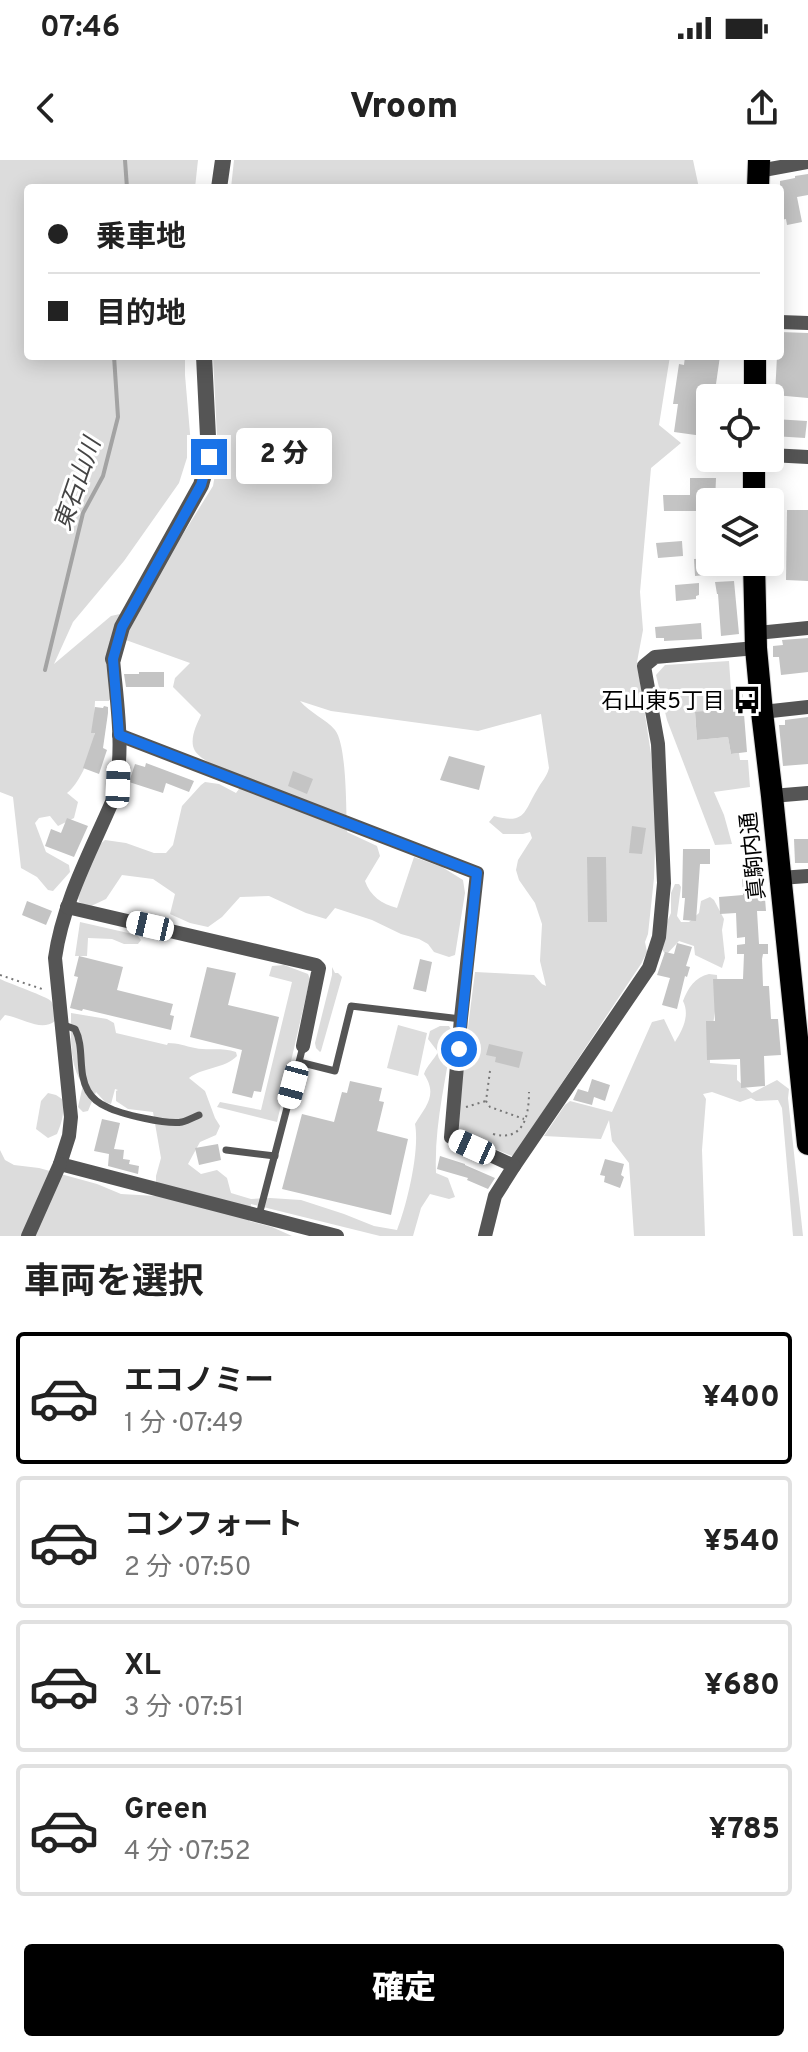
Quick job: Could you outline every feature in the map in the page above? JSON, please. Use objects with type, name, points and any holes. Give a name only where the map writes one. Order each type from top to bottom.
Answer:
[{"type":"highway","points":[[755,360],[755,384]]},
{"type":"highway","name":"真駒内通","points":[[754,576],[762,712],[780,878],[802,1018],[808,1144]]},
{"type":"street","points":[[220,184],[223,160]]},
{"type":"street","points":[[759,173],[808,162]]},
{"type":"street","points":[[784,322],[808,323]]},
{"type":"street","points":[[28,1236],[69,1136],[71,1117],[55,958],[67,907],[118,784],[119,735],[113,659],[122,627],[201,485],[209,457],[204,360]]},
{"type":"street","points":[[784,456],[808,457]]},
{"type":"street","points":[[485,1236],[495,1196],[649,968],[659,937],[664,883],[661,789],[658,744],[644,666],[655,657],[808,628]]},
{"type":"street","points":[[762,712],[808,707]]},
{"type":"street","points":[[119,735],[477,873],[451,1137],[514,1166]]},
{"type":"street","points":[[772,796],[808,793]]},
{"type":"street","points":[[780,878],[808,876]]},
{"type":"street","points":[[67,907],[316,965],[319,968],[303,1046]]},
{"type":"street","points":[[60,1164],[337,1236]]},
{"type":"lane","points":[[299,1062],[335,1071],[351,1006],[461,1019]]},
{"type":"lane","points":[[61,1024],[75,1029],[79,1036],[82,1076],[96,1101],[106,1107],[167,1122],[182,1122],[199,1115]]},
{"type":"lane","points":[[259,1216],[303,1046]]},
{"type":"lane","points":[[226,1150],[275,1156]]},
{"type":"path","points":[[0,975],[58,994]]},
{"type":"path","points":[[490,1071],[486,1101],[490,1107],[524,1119]]},
{"type":"path","points":[[493,1134],[503,1136],[521,1129],[529,1092]]},
{"type":"path","points":[[453,1108],[470,1107],[486,1101]]},
{"type":"shaded area","points":[[0,160],[198,160],[195,184],[24,184],[24,360],[185,360],[191,445],[179,483],[124,561],[73,622],[54,664],[111,616],[120,614],[113,693],[109,701],[95,701],[92,747],[80,776],[67,793],[78,802],[74,818],[58,826],[50,816],[39,818],[35,823],[46,852],[69,865],[70,872],[53,891],[21,868],[13,797],[0,792]]},
{"type":"shaded area","points":[[234,160],[693,160],[698,184],[231,184]]},
{"type":"shaded area","points":[[213,360],[669,360],[659,425],[681,443],[651,468],[640,592],[643,630],[637,662],[651,754],[656,820],[654,878],[645,942],[647,952],[512,1156],[457,1131],[462,1055],[475,972],[534,975],[546,986],[540,961],[542,924],[535,903],[516,870],[518,860],[532,838],[530,832],[503,834],[489,822],[494,816],[512,819],[523,814],[547,774],[549,768],[541,714],[478,731],[331,711],[300,701],[331,726],[339,738],[344,763],[347,832],[377,846],[380,856],[365,881],[373,895],[397,908],[414,857],[442,867],[463,880],[465,893],[455,955],[449,957],[434,952],[419,939],[335,908],[326,919],[269,896],[240,897],[208,927],[190,923],[170,914],[175,894],[153,879],[122,875],[106,899],[89,907],[79,902],[78,896],[96,848],[105,840],[126,843],[154,853],[166,853],[173,845],[182,806],[201,785],[205,782],[219,784],[236,793],[247,778],[216,766],[201,757],[193,746],[201,715],[173,687],[175,678],[190,663],[123,639],[127,624],[213,486],[218,457]]},
{"type":"shaded area","points":[[729,661],[731,690],[725,709],[695,713],[697,740],[728,737],[731,754],[739,753],[740,760],[748,760],[750,787],[714,792],[732,844],[715,845],[667,720],[656,675],[665,665]]},
{"type":"shaded area","points":[[675,884],[681,887],[677,916],[681,922],[689,922],[699,913],[701,901],[710,897],[714,900],[724,919],[725,958],[722,968],[695,955],[694,946],[679,941],[666,955],[661,948]]},
{"type":"shaded area","points":[[80,922],[137,935],[141,940],[138,944],[124,944],[112,939],[88,938],[87,956],[75,956]]},
{"type":"shaded area","points":[[284,965],[308,974],[310,979],[277,1122],[217,1107],[220,1102],[261,1110],[292,982],[269,976],[272,966]]},
{"type":"shaded area","points":[[332,967],[342,977],[320,1052],[315,1043]]},
{"type":"shaded area","points":[[709,974],[717,975],[710,1063],[737,1065],[737,1080],[752,1093],[777,1080],[789,1089],[803,1236],[793,1236],[782,1108],[778,1100],[756,1101],[751,1098],[740,1102],[712,1092],[703,1094],[706,1099],[702,1150],[705,1236],[634,1236],[629,1163],[612,1141],[609,1120],[601,1139],[544,1136],[570,1101],[612,1112],[652,1022],[664,1019],[675,1042],[685,1022],[683,1001],[687,992],[696,980]]},
{"type":"shaded area","points":[[0,979],[51,1001],[55,1021],[38,1025],[5,1015],[0,1021]]},
{"type":"shaded area","points":[[71,1013],[107,1019],[114,1023],[116,1033],[167,1045],[172,1043],[236,1052],[237,1056],[232,1060],[189,1078],[205,1091],[220,1126],[216,1135],[200,1142],[188,1164],[201,1174],[217,1170],[227,1178],[231,1193],[251,1199],[301,1200],[374,1226],[397,1230],[412,1177],[415,1124],[430,1094],[424,1074],[438,1052],[428,1039],[430,1031],[449,1026],[453,1033],[439,1120],[436,1173],[448,1178],[455,1197],[449,1199],[430,1194],[421,1208],[413,1236],[380,1236],[251,1204],[249,1221],[292,1236],[0,1236],[0,1150],[5,1160],[14,1165],[39,1168],[121,1194],[156,1196],[156,1176],[161,1158],[153,1112],[128,1109],[116,1101],[118,1090],[115,1089],[111,1104],[96,1092],[88,1111],[83,1112],[78,1107],[83,1085],[73,1060]]},
{"type":"shaded area","points":[[398,1025],[427,1033],[418,1076],[387,1068]]},
{"type":"shaded area","points":[[48,1093],[62,1099],[63,1108],[57,1134],[48,1138],[36,1129],[41,1101]]},
{"type":"building","points":[[808,174],[808,195],[797,197],[802,222],[787,225],[784,219],[784,184],[780,181]]},
{"type":"building","points":[[784,332],[808,333],[808,398],[784,396],[784,384],[776,384],[777,360],[784,360]]},
{"type":"building","points":[[685,360],[719,360],[716,384],[696,384],[696,435],[674,432],[678,404],[673,404],[679,364],[684,365]]},
{"type":"building","points":[[784,420],[807,421],[805,438],[784,437]]},
{"type":"building","points":[[690,478],[716,478],[716,488],[696,488],[696,511],[664,511],[663,495],[690,495]]},
{"type":"building","points":[[787,510],[808,510],[808,581],[786,580]]},
{"type":"building","points":[[682,541],[683,556],[658,558],[656,543]]},
{"type":"building","points":[[734,581],[739,634],[721,636],[715,582]]},
{"type":"building","points":[[699,583],[696,599],[676,601],[675,585]]},
{"type":"building","points":[[701,623],[702,639],[664,641],[664,638],[656,638],[655,627]]},
{"type":"building","points":[[808,638],[808,672],[781,675],[779,657],[773,657],[773,646],[783,645],[782,640]]},
{"type":"building","points":[[164,672],[164,687],[126,687],[124,674]]},
{"type":"building","points":[[742,689],[747,752],[731,754],[728,737],[697,740],[695,712],[725,709],[723,690]]},
{"type":"building","points":[[95,707],[108,707],[103,748],[107,750],[99,774],[83,768],[95,733],[91,733]]},
{"type":"building","points":[[808,717],[808,764],[783,766],[779,725],[785,725],[785,720]]},
{"type":"building","points":[[449,756],[485,766],[479,790],[440,780]]},
{"type":"building","points":[[146,763],[194,781],[189,792],[166,783],[163,793],[129,782],[135,764],[145,767]]},
{"type":"building","points":[[293,771],[313,779],[307,794],[288,786]]},
{"type":"building","points":[[67,818],[88,826],[74,857],[45,846],[51,829],[61,833]]},
{"type":"building","points":[[632,826],[646,828],[642,854],[629,853]]},
{"type":"building","points":[[794,839],[808,839],[808,863],[795,863]]},
{"type":"building","points":[[683,849],[710,849],[710,864],[700,864],[696,921],[683,920]]},
{"type":"building","points":[[587,857],[606,857],[607,922],[588,922]]},
{"type":"building","points":[[763,873],[766,911],[757,911],[759,944],[768,944],[768,954],[763,954],[762,959],[763,986],[769,986],[771,1019],[778,1019],[781,1055],[764,1056],[765,1086],[741,1088],[740,1059],[707,1060],[706,1021],[715,1021],[713,979],[743,979],[744,954],[737,954],[737,945],[745,944],[745,937],[737,938],[736,913],[720,914],[719,897],[743,895],[742,875]]},
{"type":"building","points":[[27,901],[52,911],[46,925],[22,915]]},
{"type":"building","points":[[677,943],[692,947],[686,966],[690,967],[677,1009],[662,1005],[670,978],[657,975],[665,952],[674,954]]},
{"type":"building","points":[[79,956],[123,967],[117,990],[173,1004],[171,1030],[70,1008],[78,977],[74,976]]},
{"type":"building","points":[[420,959],[432,962],[426,992],[413,989]]},
{"type":"building","points":[[207,967],[236,973],[228,1005],[279,1017],[261,1092],[254,1091],[252,1098],[232,1093],[242,1050],[190,1037]]},
{"type":"building","points":[[489,1044],[523,1052],[519,1068],[495,1062],[496,1057],[486,1055]]},
{"type":"building","points":[[592,1079],[610,1085],[605,1101],[594,1097],[592,1105],[573,1100],[578,1089],[588,1092]]},
{"type":"building","points":[[350,1081],[382,1088],[379,1101],[384,1102],[377,1131],[408,1139],[391,1215],[282,1189],[302,1114],[334,1122],[342,1092],[347,1093]]},
{"type":"building","points":[[102,1119],[120,1123],[114,1149],[124,1150],[123,1159],[139,1166],[138,1174],[108,1166],[109,1154],[94,1151]]},
{"type":"building","points":[[218,1144],[221,1160],[199,1165],[195,1148]]},
{"type":"building","points":[[440,1156],[495,1178],[488,1189],[468,1178],[437,1169]]},
{"type":"building","points":[[605,1159],[624,1164],[620,1188],[604,1182],[605,1176],[600,1175]]},
{"type":"waterway","name":"東石山川","points":[[125,160],[127,184]]},
{"type":"waterway","name":"東石山川","points":[[45,670],[83,513],[103,476],[118,417],[114,360]]},
{"type":"place","name":"石山東5丁目","points":[[747,700]]},
{"type":"route","points":[[209,457],[201,485],[122,627],[113,659],[119,735],[477,873],[459,1049]]}]
